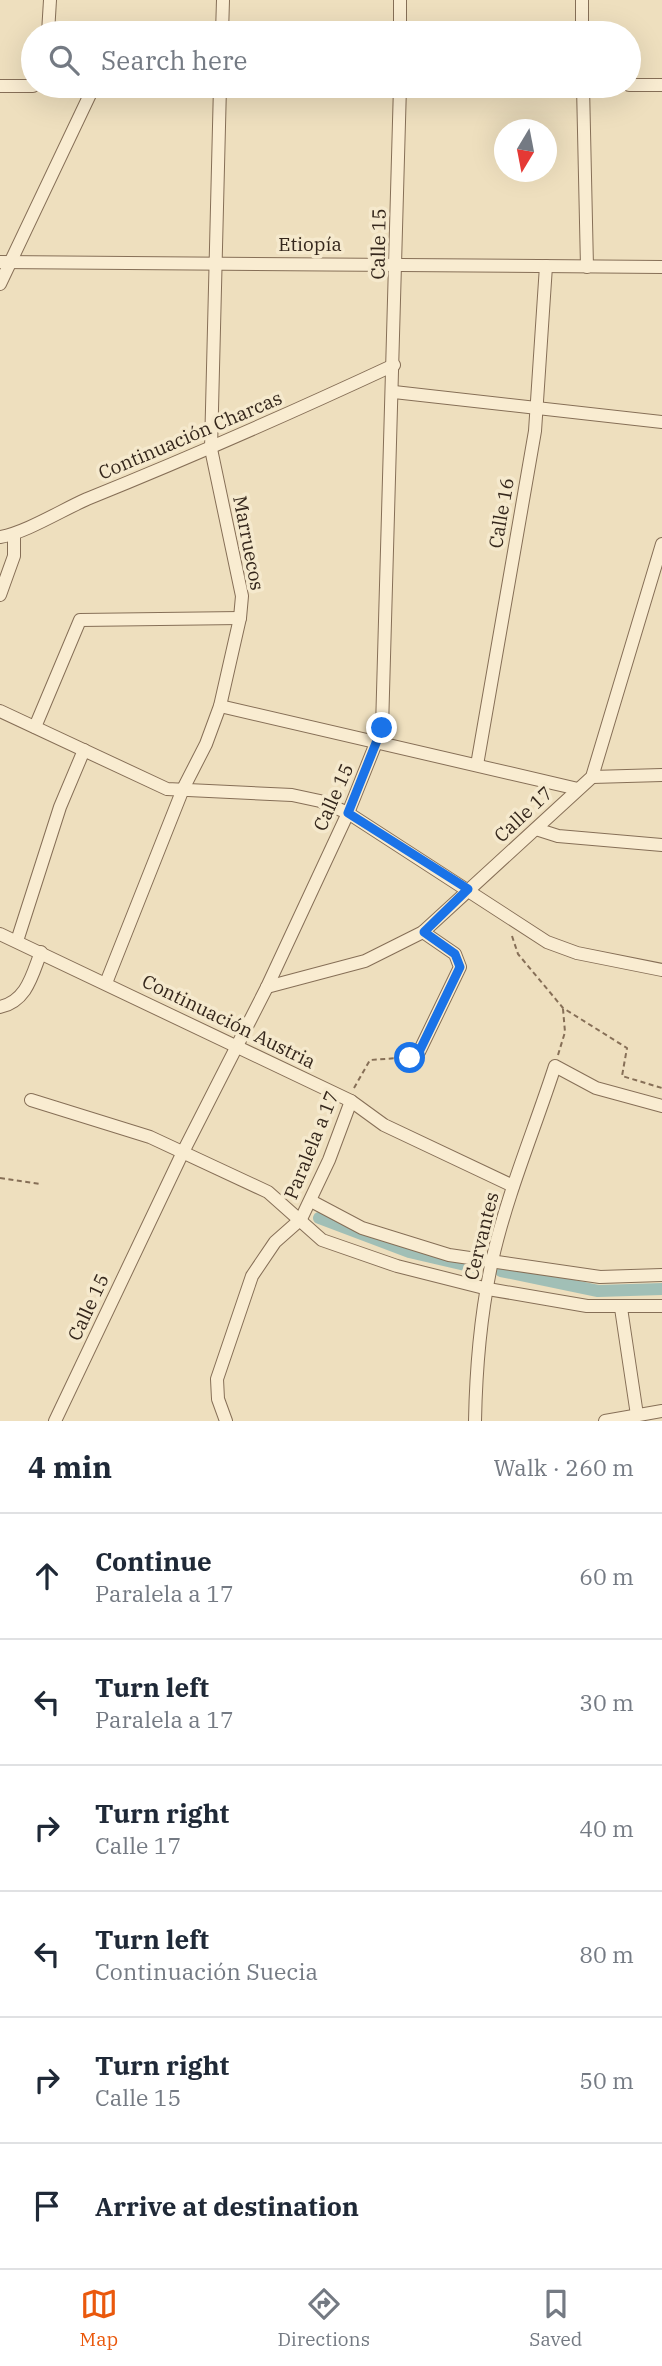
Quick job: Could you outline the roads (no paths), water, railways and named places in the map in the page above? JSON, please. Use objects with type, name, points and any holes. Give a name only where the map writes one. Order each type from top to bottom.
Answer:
[{"type":"street","points":[[49,21],[50,0]]},
{"type":"street","points":[[222,21],[223,0]]},
{"type":"street","points":[[400,0],[400,21]]},
{"type":"street","points":[[582,0],[582,21]]},
{"type":"street","points":[[641,85],[662,85]]},
{"type":"street","points":[[0,86],[21,86]]},
{"type":"street","points":[[0,284],[5,262],[88,98]]},
{"type":"street","name":"Marruecos","points":[[106,983],[183,789],[206,744],[220,706],[240,618],[242,596],[211,449],[220,98]]},
{"type":"street","name":"Calle 15","points":[[55,1421],[182,1154],[267,987],[378,743],[384,707],[400,98]]},
{"type":"street","points":[[583,98],[587,267]]},
{"type":"street","name":"Etiopía","points":[[5,262],[662,267]]},
{"type":"street","name":"Calle 16","points":[[477,765],[537,408],[546,266]]},
{"type":"street","name":"Continuación Charcas","points":[[0,537],[14,534],[57,512],[211,449],[394,365]]},
{"type":"street","points":[[394,392],[662,422]]},
{"type":"street","points":[[0,595],[14,556],[14,534]]},
{"type":"street","points":[[662,544],[592,777],[662,775]]},
{"type":"street","points":[[35,727],[80,620],[240,618]]},
{"type":"street","points":[[220,706],[578,789]]},
{"type":"street","points":[[0,711],[167,789],[292,795],[320,801],[348,813],[468,889],[513,921],[560,948],[662,970]]},
{"type":"street","points":[[17,942],[60,807],[84,750]]},
{"type":"street","name":"Calle 17","points":[[267,987],[365,961],[424,932],[592,777]]},
{"type":"street","points":[[536,829],[558,836],[662,845]]},
{"type":"street","points":[[410,1058],[419,1052],[460,967],[455,954],[424,932]]},
{"type":"street","name":"Continuación Austria","points":[[0,934],[351,1101],[384,1125],[513,1186]]},
{"type":"street","points":[[0,1007],[11,1005],[23,995],[41,952]]},
{"type":"street","name":"Cervantes","points":[[475,1421],[478,1369],[492,1261],[513,1186],[555,1066],[605,1092],[662,1107]]},
{"type":"street","points":[[31,1100],[150,1137],[268,1192],[322,1240],[397,1266],[488,1289],[586,1306],[662,1306]]},
{"type":"street","name":"Paralela a 17","points":[[226,1421],[218,1399],[218,1379],[248,1287],[259,1262],[301,1219],[311,1201],[351,1101]]},
{"type":"street","points":[[311,1201],[362,1228],[449,1255],[600,1277],[662,1275]]},
{"type":"street","points":[[621,1308],[637,1415]]},
{"type":"street","points":[[605,1421],[662,1411]]},
{"type":"waterway","points":[[319,1218],[409,1252],[474,1267]]},
{"type":"waterway","points":[[501,1271],[598,1291],[662,1289]]}]
